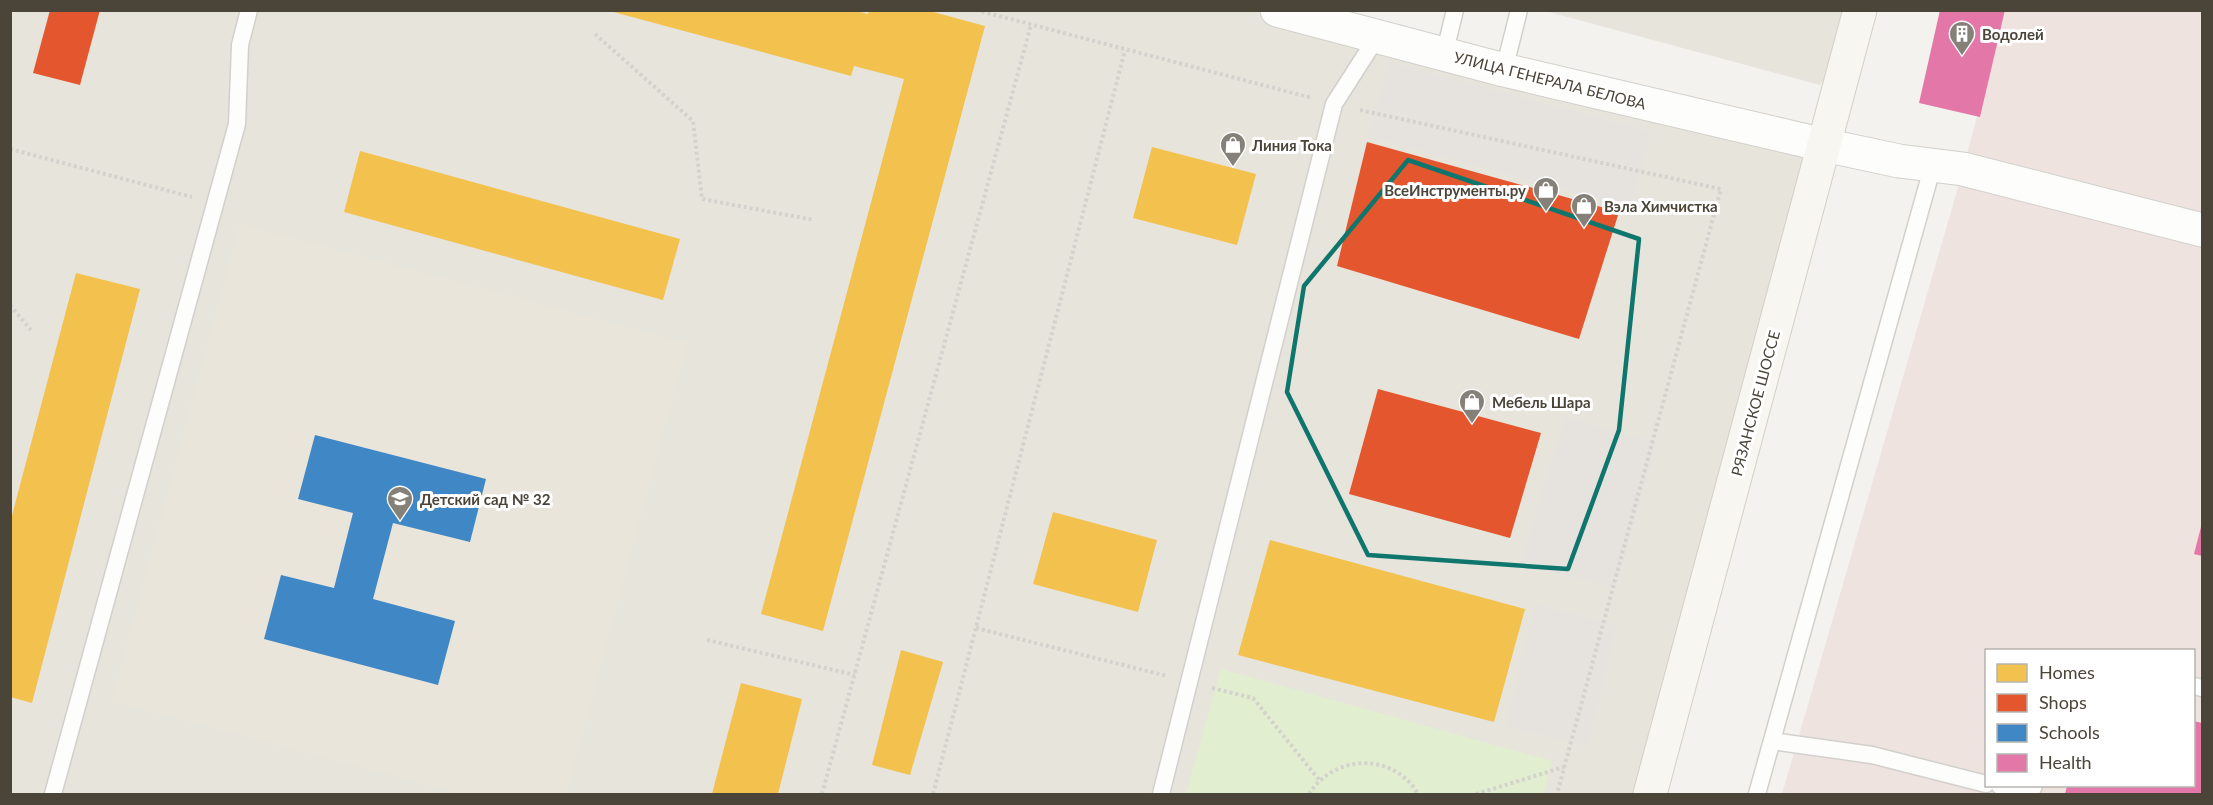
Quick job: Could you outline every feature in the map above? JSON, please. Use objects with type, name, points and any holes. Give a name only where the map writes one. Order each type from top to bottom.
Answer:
[{"type":"main road","name":"РЯЗАНСКОЕ ШОССЕ","points":[[1650,795],[1860,10]]},
{"type":"street","name":"УЛИЦА ГЕНЕРАЛА БЕЛОВА","points":[[1277,10],[1504,70],[1824,145],[1963,169],[2202,230]]},
{"type":"lane","points":[[53,795],[237,124],[240,45],[249,10]]},
{"type":"lane","points":[[1444,55],[1455,10]]},
{"type":"lane","points":[[1504,70],[1519,10]]},
{"type":"lane","points":[[1161,795],[1334,104],[1377,37]]},
{"type":"lane","points":[[1757,795],[1933,165]]},
{"type":"lane","points":[[1772,741],[1872,755],[1985,784]]},
{"type":"lane","points":[[2008,787],[2032,790],[2034,787]]},
{"type":"path","points":[[976,10],[1334,104],[1721,189],[1557,795]]},
{"type":"path","points":[[822,795],[1030,25]]},
{"type":"path","points":[[595,34],[693,121],[702,198],[814,220]]},
{"type":"path","points":[[933,795],[1125,50]]},
{"type":"path","points":[[10,149],[215,203]]},
{"type":"path","points":[[10,305],[31,330]]},
{"type":"path","points":[[976,628],[1253,698],[1320,781]]},
{"type":"path","points":[[707,640],[855,675]]},
{"type":"path","points":[[1309,795],[1320,781],[1339,768],[1371,763],[1388,767],[1402,776],[1418,795]]},
{"type":"path","points":[[1476,795],[1565,766]]},
{"type":"highlighted area","points":[[1408,160],[1639,239],[1619,430],[1568,569],[1368,555],[1287,392],[1304,286]]},
{"type":"shaded area","points":[[10,11],[1277,11],[1824,145],[1650,794],[11,794]]},
{"type":"shaded area","points":[[1545,11],[1865,11],[1861,30],[1820,85]]},
{"type":"shaded area","points":[[2005,11],[2202,11],[2202,794],[1782,794],[1959,184]]},
{"type":"shaded area","points":[[1389,62],[1651,132],[1631,207],[1368,137]]},
{"type":"shaded area","name":"Детский сад № 32","points":[[240,224],[687,343],[566,794],[462,794],[112,701]]},
{"type":"shaded area","points":[[1565,417],[1657,444],[1616,588],[1520,564]]},
{"type":"shaded area","points":[[1535,605],[1617,625],[1588,746],[1505,726]]},
{"type":"green space","points":[[1221,669],[1552,761],[1543,794],[1186,794]]},
{"type":"building: Homes","points":[[606,10],[853,10],[868,14],[869,10],[926,10],[985,26],[823,631],[761,614],[904,79],[854,66],[851,76]]},
{"type":"building: Homes","points":[[1152,147],[1256,174],[1237,245],[1133,218]]},
{"type":"building: Homes","points":[[360,151],[680,239],[663,300],[344,212]]},
{"type":"building: Homes","points":[[76,273],[140,289],[32,703],[10,697],[10,523]]},
{"type":"building: Homes","points":[[1053,512],[1157,540],[1138,612],[1033,584]]},
{"type":"building: Homes","points":[[1270,540],[1525,609],[1494,722],[1238,655]]},
{"type":"building: Homes","points":[[901,650],[943,662],[910,775],[872,765]]},
{"type":"building: Homes","points":[[741,683],[802,699],[778,794],[712,794]]},
{"type":"building: Shops","points":[[50,10],[100,10],[80,85],[33,73]]},
{"type":"building: Shops","points":[[1367,142],[1619,212],[1579,339],[1337,266]]},
{"type":"building: Shops","points":[[1378,389],[1541,433],[1510,538],[1349,494]]},
{"type":"building: Schools","points":[[315,435],[486,479],[470,542],[393,523],[373,599],[455,621],[438,685],[264,639],[281,575],[334,588],[353,513],[298,499]]},
{"type":"building: Health","name":"Водолей","points":[[1940,10],[2005,10],[1980,117],[1919,103]]},
{"type":"building: Health","points":[[2202,523],[2202,556],[2194,554]]},
{"type":"building: Health","points":[[2195,721],[2202,723],[2202,794],[2065,794],[2067,787],[2195,787]]},
{"type":"place","name":"Водолей","points":[[1962,57]]},
{"type":"place","name":"Линия Тока","points":[[1233,168]]},
{"type":"place","name":"ВсеИнструменты.ру","points":[[1546,213]]},
{"type":"place","name":"Вэла Химчистка","points":[[1584,229]]},
{"type":"place","name":"Мебель Шара","points":[[1472,425]]},
{"type":"place","name":"Детский сад № 32","points":[[400,522]]}]
